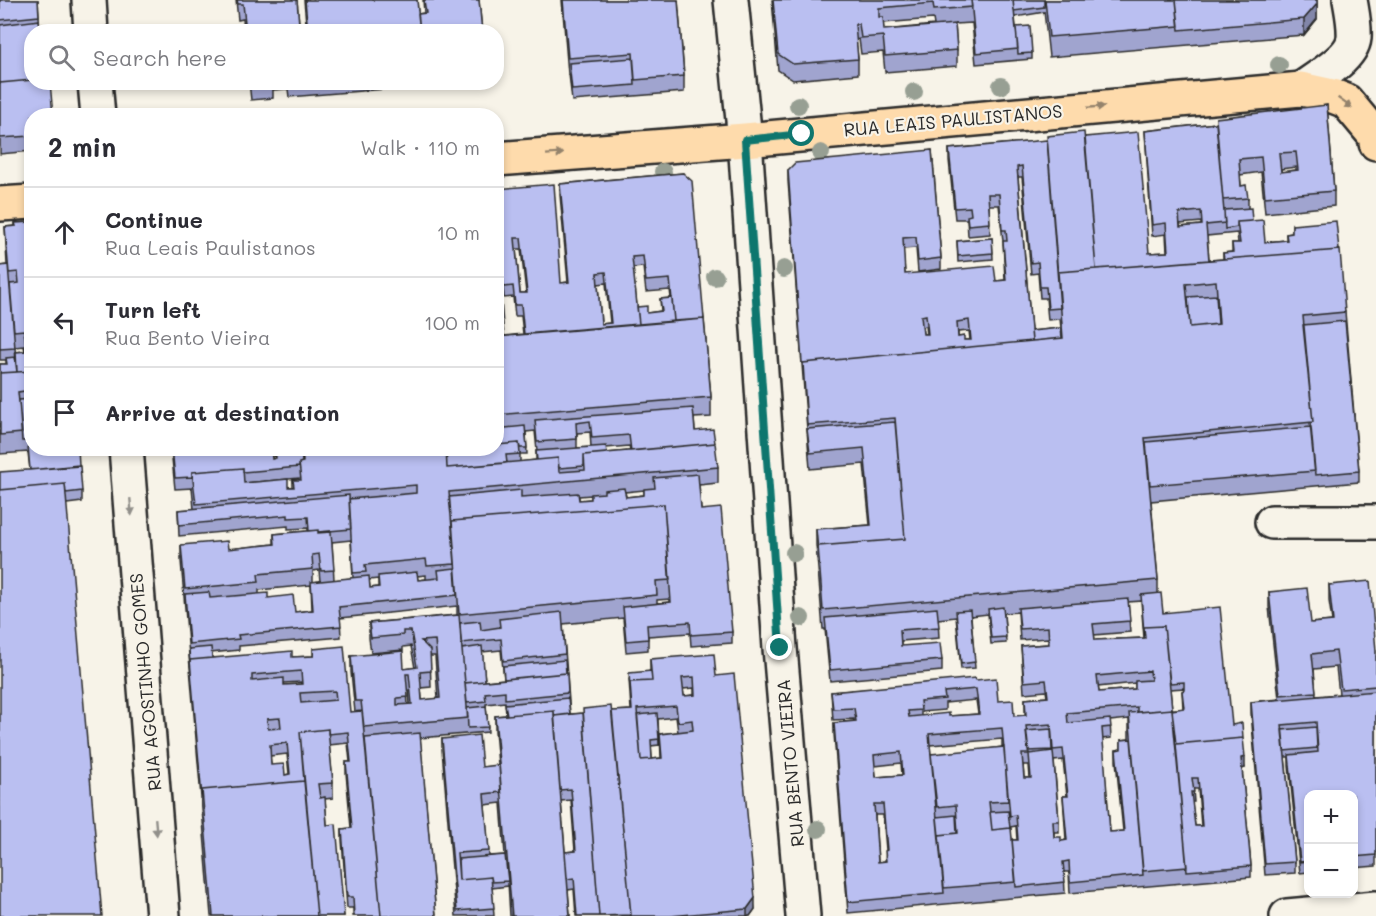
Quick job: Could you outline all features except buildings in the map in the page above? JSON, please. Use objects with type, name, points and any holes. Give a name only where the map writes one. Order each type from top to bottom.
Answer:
[{"type":"main road","name":"RUA LEAIS PAULISTANOS","points":[[504,158],[745,140],[1301,89],[1346,101],[1376,137]]},
{"type":"main road","points":[[1376,137],[1376,143]]},
{"type":"main road","points":[[0,204],[24,202]]},
{"type":"street","points":[[89,0],[90,24]]},
{"type":"street","name":"RUA BENTO VIEIRA","points":[[731,0],[745,140],[779,636],[802,916]]},
{"type":"street","points":[[1301,89],[1347,53],[1354,39],[1352,14]]},
{"type":"street","points":[[96,90],[97,108]]},
{"type":"street","name":"RUA AGOSTINHO GOMES","points":[[127,456],[163,916]]},
{"type":"street","points":[[1272,522],[1376,522]]},
{"type":"street","points":[[1287,916],[1376,908]]},
{"type":"route","points":[[780,648],[745,140],[802,134]]}]
